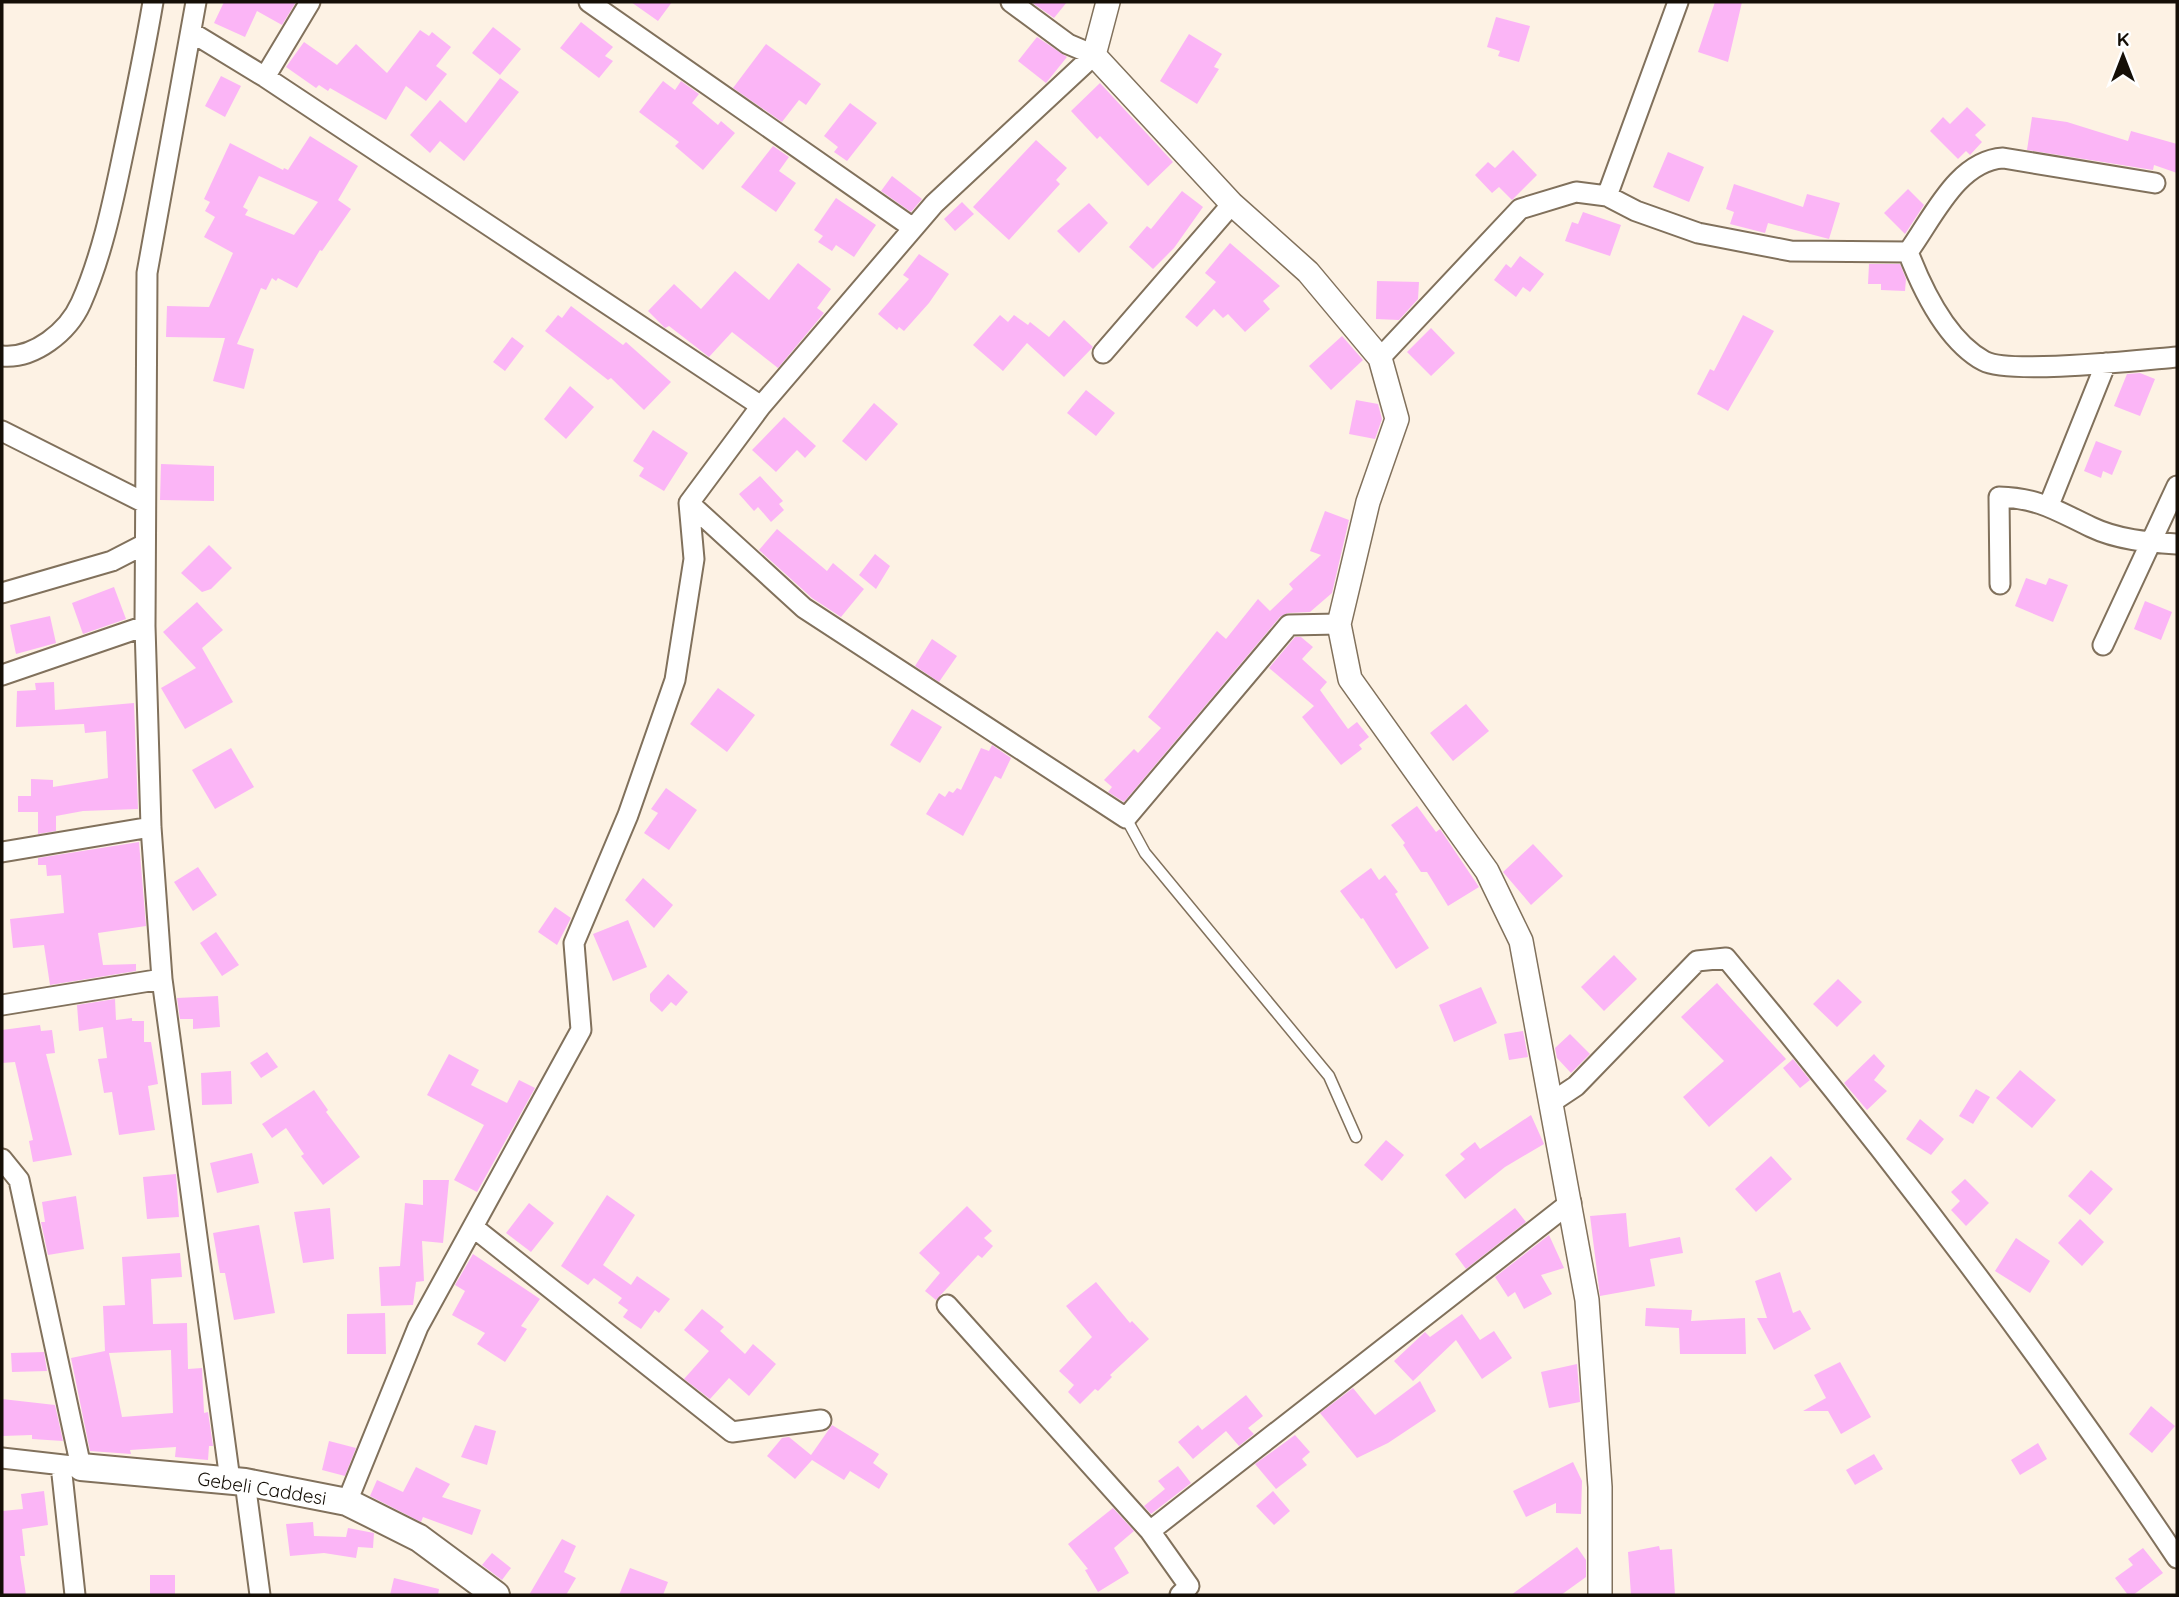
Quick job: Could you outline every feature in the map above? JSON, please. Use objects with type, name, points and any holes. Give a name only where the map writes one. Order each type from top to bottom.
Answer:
[{"type":"main road","name":"Gebeli Caddesi","points":[[71,1466],[237,1481],[347,1502],[419,1538],[496,1595]]},
{"type":"street","points":[[2,356],[12,357],[45,345],[66,326],[81,304],[110,215],[153,2]]},
{"type":"street","points":[[196,2],[147,273],[145,625],[151,827],[162,979],[237,1481],[260,1595]]},
{"type":"street","points":[[265,77],[310,2]]},
{"type":"street","points":[[589,2],[913,228]]},
{"type":"street","points":[[1011,2],[1068,44],[1094,55],[1233,204],[1308,272],[1380,358],[1397,419],[1368,502],[1339,624],[1350,679],[1487,871],[1521,941],[1587,1300],[1600,1487],[1599,1595]]},
{"type":"street","points":[[347,1502],[418,1327],[581,1030],[574,943],[628,815],[675,680],[694,559],[689,503],[761,405],[934,204],[1094,55],[1108,2]]},
{"type":"street","points":[[1607,196],[1678,2]]},
{"type":"street","points":[[191,32],[265,77],[761,405]]},
{"type":"street","points":[[1908,252],[1959,180],[1987,159],[2004,159],[2155,183]]},
{"type":"street","points":[[1380,358],[1434,304],[1520,209],[1576,192],[1607,196],[1636,211],[1698,233],[1791,251],[1908,252]]},
{"type":"street","points":[[1103,353],[1233,204]]},
{"type":"street","points":[[1908,252],[1953,337],[1985,363],[2021,367],[2177,357]]},
{"type":"street","points":[[2049,505],[2106,363]]},
{"type":"street","points":[[2,431],[145,503]]},
{"type":"street","points":[[2103,645],[2177,486]]},
{"type":"street","points":[[2000,584],[1999,497],[2027,498],[2049,505],[2092,528],[2136,541],[2177,544]]},
{"type":"street","points":[[689,503],[804,608],[1126,818],[1289,625],[1339,624]]},
{"type":"street","points":[[2,593],[112,561],[145,544]]},
{"type":"street","points":[[2,675],[145,625]]},
{"type":"street","points":[[2,852],[151,827]]},
{"type":"street","points":[[1552,1102],[1576,1086],[1697,961],[1726,958],[1847,1103],[2023,1340],[2177,1559]]},
{"type":"street","points":[[2,1004],[162,979]]},
{"type":"street","points":[[2,1159],[19,1180],[71,1466],[75,1595]]},
{"type":"street","points":[[1150,1531],[1571,1202]]},
{"type":"street","points":[[473,1227],[732,1432],[821,1420]]},
{"type":"street","points":[[947,1305],[1150,1531],[1189,1586],[1180,1595]]},
{"type":"street","name":"Gebeli Caddesi","points":[[2,1458],[71,1466]]},
{"type":"lane","points":[[1126,818],[1145,853],[1329,1076],[1356,1137]]},
{"type":"building","points":[[224,2],[296,2],[282,25],[257,11],[245,37],[214,23]]},
{"type":"building","points":[[631,2],[672,2],[658,21]]},
{"type":"building","points":[[1031,2],[1067,2],[1054,18]]},
{"type":"building","points":[[1715,2],[1742,2],[1728,62],[1698,52]]},
{"type":"building","points":[[1496,17],[1530,26],[1519,62],[1498,56],[1500,51],[1487,47]]},
{"type":"building","points":[[581,22],[613,47],[605,56],[613,61],[599,78],[560,48]]},
{"type":"building","points":[[493,27],[521,49],[500,75],[472,53]]},
{"type":"building","points":[[420,30],[429,36],[432,32],[451,47],[436,66],[447,74],[426,101],[406,86],[386,120],[330,88],[328,91],[319,85],[316,88],[286,67],[304,42],[337,65],[356,44],[387,73]]},
{"type":"building","points":[[1189,34],[1222,54],[1214,67],[1219,69],[1197,104],[1160,81]]},
{"type":"building","points":[[1037,37],[1067,57],[1046,83],[1018,61]]},
{"type":"building","points":[[766,44],[821,84],[806,105],[799,100],[782,122],[733,88]]},
{"type":"building","points":[[221,76],[241,86],[225,117],[205,106]]},
{"type":"building","points":[[500,78],[519,92],[464,161],[440,141],[430,153],[410,135],[440,100],[466,123]]},
{"type":"building","points":[[663,81],[675,90],[681,81],[699,94],[692,103],[718,125],[721,121],[735,133],[703,170],[675,146],[679,142],[639,112]]},
{"type":"building","points":[[1100,83],[1173,162],[1148,186],[1100,136],[1097,139],[1071,111]]},
{"type":"building","points":[[850,103],[877,123],[847,161],[834,152],[838,147],[824,136]]},
{"type":"building","points":[[1967,107],[1986,125],[1975,135],[1982,142],[1970,155],[1966,151],[1958,159],[1930,131],[1943,117],[1950,124]]},
{"type":"building","points":[[2032,117],[2067,122],[2128,141],[2131,131],[2177,144],[2177,173],[2154,165],[2153,170],[2027,150]]},
{"type":"building","points":[[310,136],[358,166],[338,200],[351,209],[322,251],[320,250],[297,288],[278,278],[276,281],[272,278],[266,290],[261,288],[237,344],[254,349],[244,389],[213,381],[225,338],[166,337],[167,306],[209,307],[233,253],[204,237],[215,217],[205,211],[210,202],[204,199],[230,143],[283,170],[288,170]],"holes":[[[259,176],[318,202],[294,235],[245,215],[248,210],[243,207]]]},
{"type":"building","points":[[1036,140],[1067,168],[1056,180],[1060,184],[1009,240],[973,207]]},
{"type":"building","points":[[773,146],[789,157],[779,171],[796,183],[776,212],[741,187]]},
{"type":"building","points":[[1513,150],[1537,175],[1512,200],[1499,187],[1492,193],[1475,175],[1488,162],[1495,168]]},
{"type":"building","points":[[1668,152],[1704,167],[1689,202],[1653,187]]},
{"type":"building","points":[[892,176],[922,199],[911,212],[881,191]]},
{"type":"building","points":[[1734,184],[1803,207],[1807,194],[1840,203],[1829,239],[1768,223],[1765,233],[1730,224],[1734,212],[1726,209]]},
{"type":"building","points":[[1908,189],[1924,205],[1905,234],[1884,213]]},
{"type":"building","points":[[1182,191],[1203,207],[1174,248],[1153,269],[1129,247],[1147,226],[1151,229]]},
{"type":"building","points":[[836,198],[876,225],[854,257],[836,245],[832,251],[818,242],[823,236],[814,230]]},
{"type":"building","points":[[962,202],[974,214],[955,231],[944,219]]},
{"type":"building","points":[[1089,203],[1108,223],[1079,253],[1057,231]]},
{"type":"building","points":[[1583,212],[1621,225],[1610,256],[1565,241],[1572,222],[1578,224]]},
{"type":"building","points":[[1230,243],[1280,286],[1263,301],[1270,309],[1245,332],[1228,314],[1223,318],[1214,309],[1197,327],[1185,317],[1216,282],[1205,273]]},
{"type":"building","points":[[919,254],[949,274],[929,303],[904,331],[899,327],[897,330],[878,314],[909,279],[903,275]]},
{"type":"building","points":[[1520,256],[1544,274],[1530,292],[1523,287],[1516,297],[1494,280],[1506,264],[1511,268]]},
{"type":"building","points":[[798,263],[831,289],[817,308],[824,313],[778,368],[732,332],[709,357],[669,326],[665,328],[648,311],[674,284],[701,309],[735,271],[769,300]]},
{"type":"building","points":[[1869,264],[1900,264],[1906,279],[1905,291],[1881,290],[1881,284],[1868,284]]},
{"type":"building","points":[[1377,281],[1419,282],[1418,299],[1399,320],[1376,319]]},
{"type":"building","points":[[571,306],[623,345],[626,342],[671,382],[644,410],[611,378],[608,380],[545,331],[558,315],[562,318]]},
{"type":"building","points":[[1000,315],[1008,322],[1014,315],[1028,325],[1030,322],[1049,337],[1064,320],[1093,347],[1064,377],[1027,343],[1003,371],[973,345]]},
{"type":"building","points":[[1743,315],[1774,331],[1728,411],[1697,394],[1710,369],[1714,371]]},
{"type":"building","points":[[1431,328],[1455,353],[1431,376],[1407,352]]},
{"type":"building","points":[[1342,336],[1363,360],[1331,390],[1309,366]]},
{"type":"building","points":[[512,337],[524,346],[505,371],[493,362]]},
{"type":"building","points":[[2140,373],[2155,379],[2140,416],[2114,406],[2127,374]]},
{"type":"building","points":[[570,386],[594,407],[566,439],[544,419]]},
{"type":"building","points":[[1086,390],[1115,413],[1096,436],[1067,413]]},
{"type":"building","points":[[1356,400],[1378,404],[1382,419],[1375,439],[1349,434]]},
{"type":"building","points":[[874,403],[898,424],[866,461],[842,441]]},
{"type":"building","points":[[784,417],[816,446],[805,458],[797,450],[776,472],[752,450]]},
{"type":"building","points":[[653,430],[688,453],[664,491],[639,476],[644,468],[633,461]]},
{"type":"building","points":[[2096,441],[2122,451],[2112,475],[2103,471],[2101,478],[2084,471]]},
{"type":"building","points":[[161,464],[214,466],[214,501],[160,500]]},
{"type":"building","points":[[760,476],[783,501],[779,504],[784,510],[771,522],[758,507],[754,511],[739,494]]},
{"type":"building","points":[[1325,511],[1349,520],[1332,593],[1310,612],[1288,613],[1280,617],[1124,802],[1108,792],[1112,787],[1104,780],[1134,749],[1138,753],[1161,728],[1148,717],[1217,631],[1226,639],[1258,599],[1270,611],[1293,589],[1289,584],[1321,555],[1310,551]]},
{"type":"building","points":[[777,529],[827,571],[833,563],[864,589],[841,617],[812,598],[759,550]]},
{"type":"building","points":[[209,545],[232,568],[211,589],[202,592],[181,573]]},
{"type":"building","points":[[875,554],[890,566],[876,589],[859,575]]},
{"type":"building","points":[[2026,578],[2046,585],[2049,578],[2068,585],[2053,622],[2015,606]]},
{"type":"building","points":[[114,587],[126,619],[83,634],[72,603]]},
{"type":"building","points":[[2145,601],[2172,612],[2161,640],[2134,629]]},
{"type":"building","points":[[197,602],[223,630],[202,648],[233,702],[185,729],[161,688],[196,668],[163,632]]},
{"type":"building","points":[[50,616],[56,643],[16,654],[10,625]]},
{"type":"building","points":[[1295,637],[1301,637],[1313,647],[1302,659],[1327,682],[1320,690],[1348,729],[1357,722],[1369,737],[1359,745],[1362,749],[1341,765],[1302,717],[1314,706],[1269,668]]},
{"type":"building","points":[[932,639],[957,656],[939,682],[915,666]]},
{"type":"building","points":[[54,682],[55,710],[134,703],[138,809],[83,811],[56,816],[56,831],[38,834],[38,812],[18,812],[18,796],[31,796],[31,779],[53,780],[53,787],[108,778],[106,731],[85,733],[84,724],[16,727],[17,691],[36,690],[35,683]]},
{"type":"building","points":[[718,688],[755,715],[727,752],[690,724]]},
{"type":"building","points":[[1466,704],[1489,731],[1453,761],[1430,733]]},
{"type":"building","points":[[912,709],[942,727],[920,763],[890,745]]},
{"type":"building","points":[[992,745],[1011,758],[1001,779],[995,776],[963,836],[926,814],[939,793],[945,797],[949,791],[953,793],[957,788],[961,790],[981,748],[989,751]]},
{"type":"building","points":[[231,748],[254,787],[215,809],[192,770]]},
{"type":"building","points":[[666,788],[697,810],[669,850],[644,833],[658,813],[651,809]]},
{"type":"building","points":[[1417,806],[1436,832],[1440,829],[1479,887],[1448,906],[1427,872],[1421,872],[1403,845],[1405,843],[1391,825]]},
{"type":"building","points":[[139,842],[146,926],[98,933],[103,965],[136,964],[136,971],[50,985],[44,945],[13,948],[10,919],[64,913],[61,875],[47,876],[46,865],[38,865],[38,858]]},
{"type":"building","points":[[1533,844],[1563,876],[1531,905],[1503,872]]},
{"type":"building","points":[[198,867],[217,895],[193,911],[174,882]]},
{"type":"building","points":[[1371,868],[1379,880],[1385,875],[1398,892],[1395,894],[1429,948],[1396,969],[1363,918],[1361,919],[1340,891]]},
{"type":"building","points":[[643,878],[673,905],[654,928],[625,900]]},
{"type":"building","points":[[555,907],[571,918],[557,945],[538,932]]},
{"type":"building","points":[[628,920],[647,967],[613,981],[593,934]]},
{"type":"building","points":[[216,932],[239,965],[222,976],[200,943]]},
{"type":"building","points":[[1614,955],[1637,979],[1604,1011],[1581,987]]},
{"type":"building","points":[[668,974],[688,992],[676,1006],[671,1002],[662,1012],[650,1001],[650,994]]},
{"type":"building","points":[[1838,979],[1862,1002],[1837,1027],[1813,1004]]},
{"type":"building","points":[[1717,983],[1786,1059],[1709,1127],[1683,1097],[1724,1061],[1681,1017]]},
{"type":"building","points":[[1481,987],[1497,1023],[1454,1042],[1439,1005]]},
{"type":"building","points":[[218,996],[220,1027],[193,1029],[193,1019],[180,1019],[177,998]]},
{"type":"building","points":[[115,999],[116,1020],[132,1018],[132,1021],[144,1021],[144,1042],[151,1042],[158,1084],[148,1086],[155,1130],[119,1135],[112,1092],[104,1093],[98,1059],[107,1058],[103,1027],[79,1031],[77,1005]]},
{"type":"building","points":[[40,1025],[41,1031],[52,1030],[55,1053],[46,1054],[72,1155],[33,1162],[29,1141],[33,1140],[15,1062],[2,1063],[2,1030]]},
{"type":"building","points":[[1523,1031],[1528,1057],[1509,1060],[1504,1034]]},
{"type":"building","points":[[1570,1034],[1590,1054],[1571,1073],[1557,1058],[1555,1048]]},
{"type":"building","points":[[267,1052],[278,1067],[261,1078],[250,1063]]},
{"type":"building","points":[[449,1054],[479,1070],[471,1085],[507,1103],[519,1080],[535,1088],[477,1192],[454,1180],[484,1125],[427,1095]]},
{"type":"building","points":[[1874,1054],[1885,1066],[1874,1080],[1887,1091],[1867,1110],[1844,1083]]},
{"type":"building","points":[[1793,1059],[1810,1080],[1800,1088],[1783,1068]]},
{"type":"building","points":[[2020,1070],[2056,1100],[2032,1128],[1996,1098]]},
{"type":"building","points":[[231,1071],[232,1104],[202,1105],[201,1073]]},
{"type":"building","points":[[1976,1089],[1990,1097],[1973,1124],[1959,1116]]},
{"type":"building","points":[[314,1090],[328,1110],[326,1112],[360,1157],[323,1185],[301,1156],[304,1154],[286,1128],[272,1138],[262,1124]]},
{"type":"building","points":[[1531,1115],[1544,1144],[1505,1167],[1465,1199],[1445,1175],[1465,1159],[1460,1154],[1475,1142],[1480,1149]]},
{"type":"building","points":[[1920,1119],[1944,1139],[1931,1155],[1906,1139]]},
{"type":"building","points":[[1386,1140],[1404,1155],[1382,1181],[1364,1165]]},
{"type":"building","points":[[252,1153],[259,1183],[217,1193],[210,1163]]},
{"type":"building","points":[[1771,1156],[1792,1179],[1756,1212],[1735,1189]]},
{"type":"building","points":[[2091,1170],[2113,1189],[2090,1215],[2068,1196]]},
{"type":"building","points":[[176,1174],[179,1217],[147,1219],[143,1177]]},
{"type":"building","points":[[1965,1179],[1989,1203],[1966,1226],[1951,1210],[1960,1201],[1951,1192]]},
{"type":"building","points":[[423,1180],[449,1180],[443,1243],[422,1241],[424,1281],[416,1282],[413,1305],[381,1306],[379,1267],[400,1266],[405,1203],[423,1205]]},
{"type":"building","points":[[607,1195],[635,1215],[603,1265],[631,1285],[637,1276],[670,1299],[659,1313],[655,1310],[641,1329],[623,1317],[628,1310],[618,1303],[622,1298],[594,1278],[588,1285],[561,1266]]},
{"type":"building","points":[[76,1196],[84,1249],[48,1255],[41,1222],[45,1222],[42,1202]]},
{"type":"building","points":[[529,1203],[554,1223],[531,1252],[506,1233]]},
{"type":"building","points":[[967,1206],[992,1231],[984,1238],[993,1246],[982,1258],[978,1255],[936,1300],[925,1291],[940,1273],[919,1253]]},
{"type":"building","points":[[330,1208],[334,1259],[303,1263],[294,1212]]},
{"type":"building","points":[[1515,1208],[1526,1222],[1466,1269],[1455,1254]]},
{"type":"building","points":[[1626,1213],[1629,1247],[1680,1237],[1683,1253],[1650,1259],[1655,1286],[1600,1296],[1590,1216]]},
{"type":"building","points":[[2080,1219],[2104,1242],[2082,1266],[2058,1243]]},
{"type":"building","points":[[259,1225],[275,1313],[234,1320],[225,1273],[220,1273],[213,1233]]},
{"type":"building","points":[[1549,1235],[1564,1268],[1541,1275],[1552,1294],[1524,1309],[1515,1292],[1508,1297],[1495,1277]]},
{"type":"building","points":[[2016,1238],[2050,1261],[2030,1293],[1995,1271]]},
{"type":"building","points":[[180,1253],[182,1277],[151,1279],[153,1324],[187,1323],[188,1369],[202,1368],[204,1413],[208,1412],[213,1446],[209,1446],[208,1460],[175,1457],[176,1447],[130,1450],[131,1454],[90,1451],[71,1358],[105,1351],[103,1306],[125,1305],[122,1257]],"holes":[[[171,1350],[173,1413],[122,1417],[109,1353]]]},
{"type":"building","points":[[473,1254],[540,1299],[521,1326],[527,1329],[505,1362],[477,1344],[485,1333],[452,1315],[465,1291],[455,1285]]},
{"type":"building","points":[[1780,1272],[1793,1313],[1800,1310],[1811,1329],[1774,1350],[1757,1318],[1767,1318],[1755,1281]]},
{"type":"building","points":[[1096,1282],[1130,1323],[1132,1321],[1149,1339],[1110,1375],[1112,1377],[1098,1391],[1095,1389],[1080,1404],[1068,1392],[1074,1385],[1059,1371],[1092,1337],[1066,1306]]},
{"type":"building","points":[[1646,1308],[1692,1310],[1691,1321],[1745,1318],[1746,1354],[1680,1354],[1679,1328],[1645,1326]]},
{"type":"building","points":[[702,1309],[724,1327],[720,1331],[745,1354],[753,1344],[776,1364],[749,1396],[729,1378],[710,1399],[684,1379],[709,1351],[684,1330]]},
{"type":"building","points":[[385,1313],[386,1354],[347,1354],[347,1314]]},
{"type":"building","points":[[1462,1314],[1480,1340],[1494,1331],[1512,1358],[1482,1379],[1456,1340],[1413,1381],[1394,1361],[1425,1332],[1430,1337]]},
{"type":"building","points":[[44,1352],[47,1371],[12,1372],[11,1353]]},
{"type":"building","points":[[1840,1362],[1871,1417],[1841,1434],[1828,1411],[1803,1411],[1826,1398],[1814,1375]]},
{"type":"building","points":[[1577,1364],[1580,1402],[1549,1408],[1541,1372]]},
{"type":"building","points":[[1420,1381],[1436,1411],[1388,1443],[1357,1458],[1320,1413],[1353,1388],[1375,1415]]},
{"type":"building","points":[[1246,1395],[1263,1416],[1248,1428],[1254,1434],[1239,1446],[1226,1431],[1193,1459],[1178,1442],[1198,1425],[1202,1430]]},
{"type":"building","points":[[2,1399],[55,1405],[63,1441],[32,1439],[32,1435],[2,1436]]},
{"type":"building","points":[[2151,1406],[2175,1426],[2152,1453],[2129,1434]]},
{"type":"building","points":[[475,1425],[496,1431],[487,1465],[461,1457]]},
{"type":"building","points":[[832,1425],[879,1454],[873,1463],[888,1474],[879,1489],[850,1471],[844,1480],[812,1460],[795,1479],[767,1456],[782,1438],[789,1437],[811,1455]]},
{"type":"building","points":[[1295,1435],[1310,1452],[1302,1459],[1307,1465],[1276,1489],[1255,1464]]},
{"type":"building","points":[[329,1441],[356,1448],[345,1476],[322,1470]]},
{"type":"building","points":[[2038,1443],[2047,1459],[2020,1475],[2011,1460]]},
{"type":"building","points":[[1874,1454],[1883,1469],[1855,1485],[1846,1470]]},
{"type":"building","points":[[1573,1462],[1582,1481],[1581,1514],[1556,1513],[1556,1503],[1526,1517],[1513,1491]]},
{"type":"building","points":[[1178,1466],[1191,1483],[1151,1514],[1144,1506],[1165,1489],[1158,1481]]},
{"type":"building","points":[[416,1467],[450,1484],[442,1497],[481,1510],[472,1535],[423,1517],[421,1522],[370,1496],[377,1480],[403,1492]]},
{"type":"building","points":[[44,1491],[48,1525],[22,1529],[25,1556],[20,1556],[26,1595],[2,1595],[2,1511],[23,1509],[21,1494]]},
{"type":"building","points":[[1273,1491],[1290,1511],[1274,1525],[1256,1506]]},
{"type":"building","points":[[1113,1508],[1134,1531],[1114,1548],[1129,1573],[1098,1592],[1085,1570],[1088,1569],[1068,1544]]},
{"type":"building","points":[[313,1522],[314,1536],[346,1537],[348,1528],[374,1533],[373,1548],[358,1547],[356,1558],[324,1553],[290,1556],[286,1524]]},
{"type":"building","points":[[562,1539],[576,1546],[564,1572],[576,1578],[566,1595],[529,1595]]},
{"type":"building","points":[[1659,1546],[1660,1550],[1672,1549],[1675,1595],[1631,1595],[1628,1552]]},
{"type":"building","points":[[1577,1547],[1586,1560],[1586,1577],[1561,1595],[1511,1595]]},
{"type":"building","points":[[2143,1548],[2163,1573],[2133,1595],[2128,1595],[2115,1578],[2133,1565],[2128,1559]]},
{"type":"building","points":[[492,1553],[511,1568],[502,1580],[482,1565]]},
{"type":"building","points":[[630,1568],[668,1582],[663,1595],[619,1595]]},
{"type":"building","points":[[150,1575],[175,1575],[175,1594],[150,1594]]},
{"type":"building","points":[[394,1578],[439,1589],[438,1595],[390,1595]]}]
